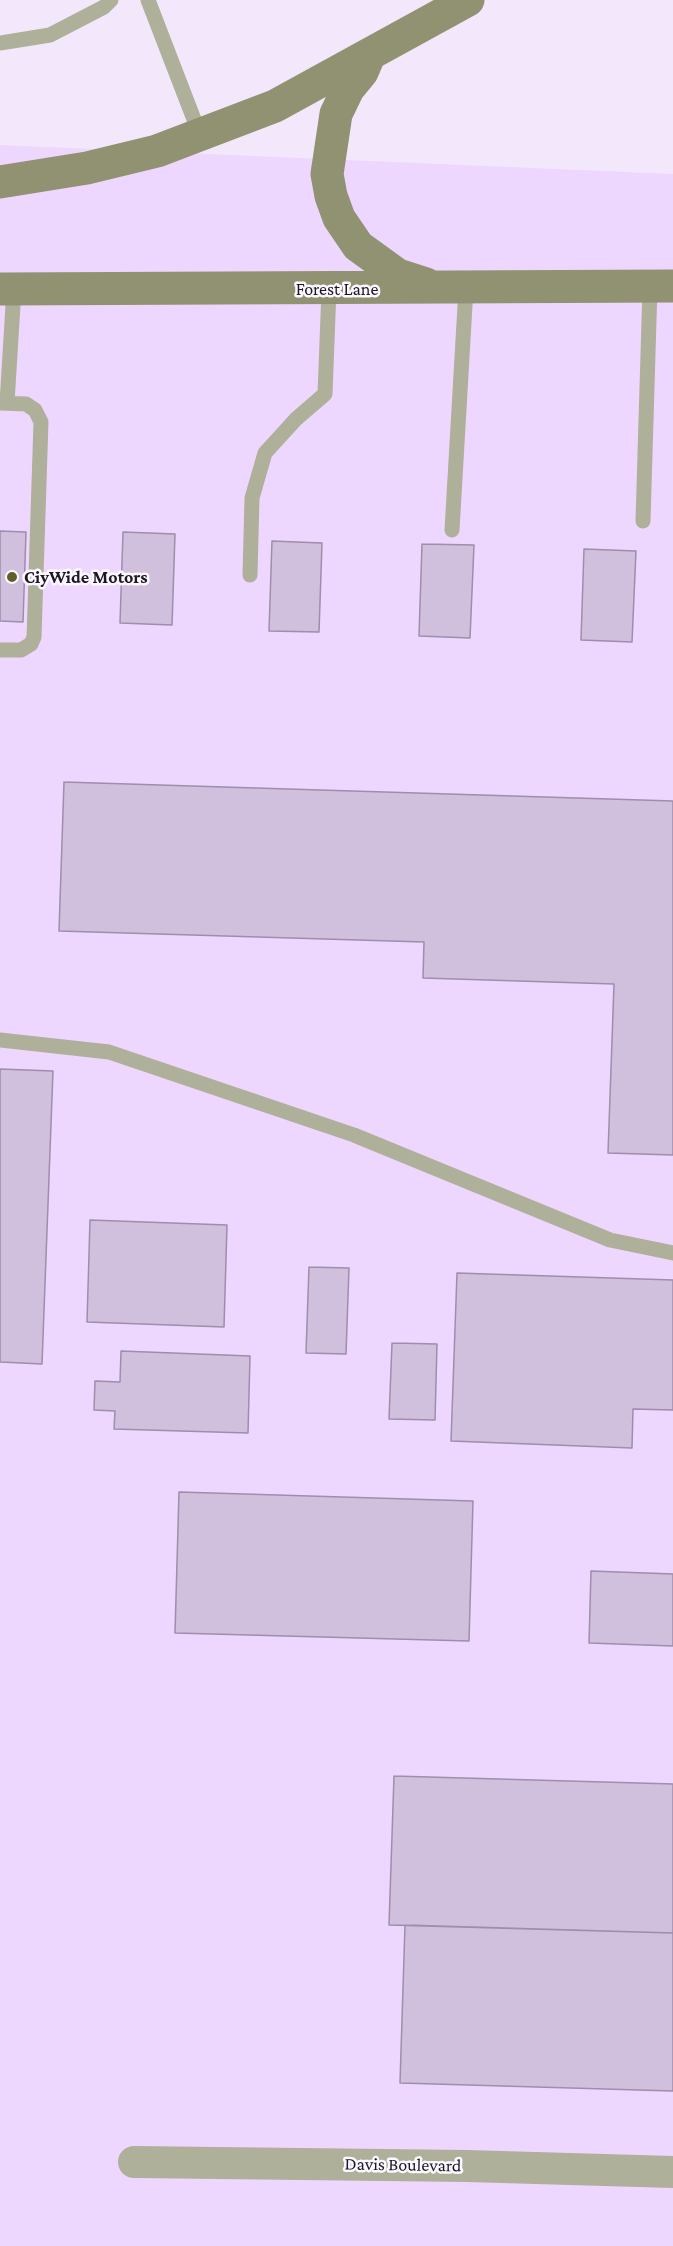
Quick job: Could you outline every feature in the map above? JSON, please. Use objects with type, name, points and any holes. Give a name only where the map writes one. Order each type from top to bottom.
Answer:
[{"type":"main road","points":[[0,182],[87,168],[157,151],[275,106],[468,0]]},
{"type":"main road","points":[[368,56],[362,72],[348,89],[336,114],[327,174],[331,196],[339,218],[358,246],[398,274],[453,288]]},
{"type":"main road","name":"Forest Lane","points":[[7,289],[662,286]]},
{"type":"street","name":"Davis Boulevard","points":[[134,2162],[467,2166],[673,2172]]},
{"type":"lane","points":[[0,43],[50,35],[104,7],[111,0]]},
{"type":"lane","points":[[148,0],[200,135]]},
{"type":"lane","points":[[643,521],[662,286]]},
{"type":"lane","points":[[452,530],[453,288]]},
{"type":"lane","points":[[0,650],[21,650],[31,644],[34,637],[41,422],[35,410],[26,404],[3,403],[7,289]]},
{"type":"lane","points":[[250,575],[252,498],[265,453],[296,419],[325,394],[328,289]]},
{"type":"lane","points":[[0,1040],[109,1052],[354,1135],[610,1240],[673,1252]]},
{"type":"shaded area","points":[[0,145],[673,174],[673,2246],[0,2246]]},
{"type":"building","name":"CiyWide Motors","points":[[0,531],[26,532],[23,622],[0,621]]},
{"type":"building","points":[[123,532],[175,534],[172,625],[120,623]]},
{"type":"building","points":[[272,541],[322,543],[319,632],[269,631]]},
{"type":"building","points":[[422,544],[474,545],[470,638],[419,636]]},
{"type":"building","points":[[584,549],[636,551],[632,642],[581,640]]},
{"type":"building","points":[[64,782],[673,801],[673,1155],[608,1153],[614,984],[423,978],[424,942],[59,931]]},
{"type":"building","points":[[0,1069],[53,1071],[42,1364],[0,1362]]},
{"type":"building","points":[[90,1220],[227,1225],[224,1327],[87,1322]]},
{"type":"building","points":[[309,1267],[349,1268],[346,1354],[306,1353]]},
{"type":"building","points":[[457,1273],[673,1280],[673,1410],[633,1409],[632,1448],[451,1441]]},
{"type":"building","points":[[392,1343],[437,1344],[435,1420],[389,1419]]},
{"type":"building","points":[[121,1351],[250,1356],[248,1433],[114,1429],[115,1411],[94,1410],[95,1381],[120,1382]]},
{"type":"building","points":[[179,1492],[473,1501],[469,1641],[175,1633]]},
{"type":"building","points":[[591,1571],[673,1574],[673,1646],[589,1643]]},
{"type":"building","points":[[394,1776],[673,1784],[673,1933],[389,1925]]},
{"type":"building","points":[[405,1925],[673,1933],[673,2091],[400,2083]]},
{"type":"place","name":"CiyWide Motors","points":[[12,577]]}]
